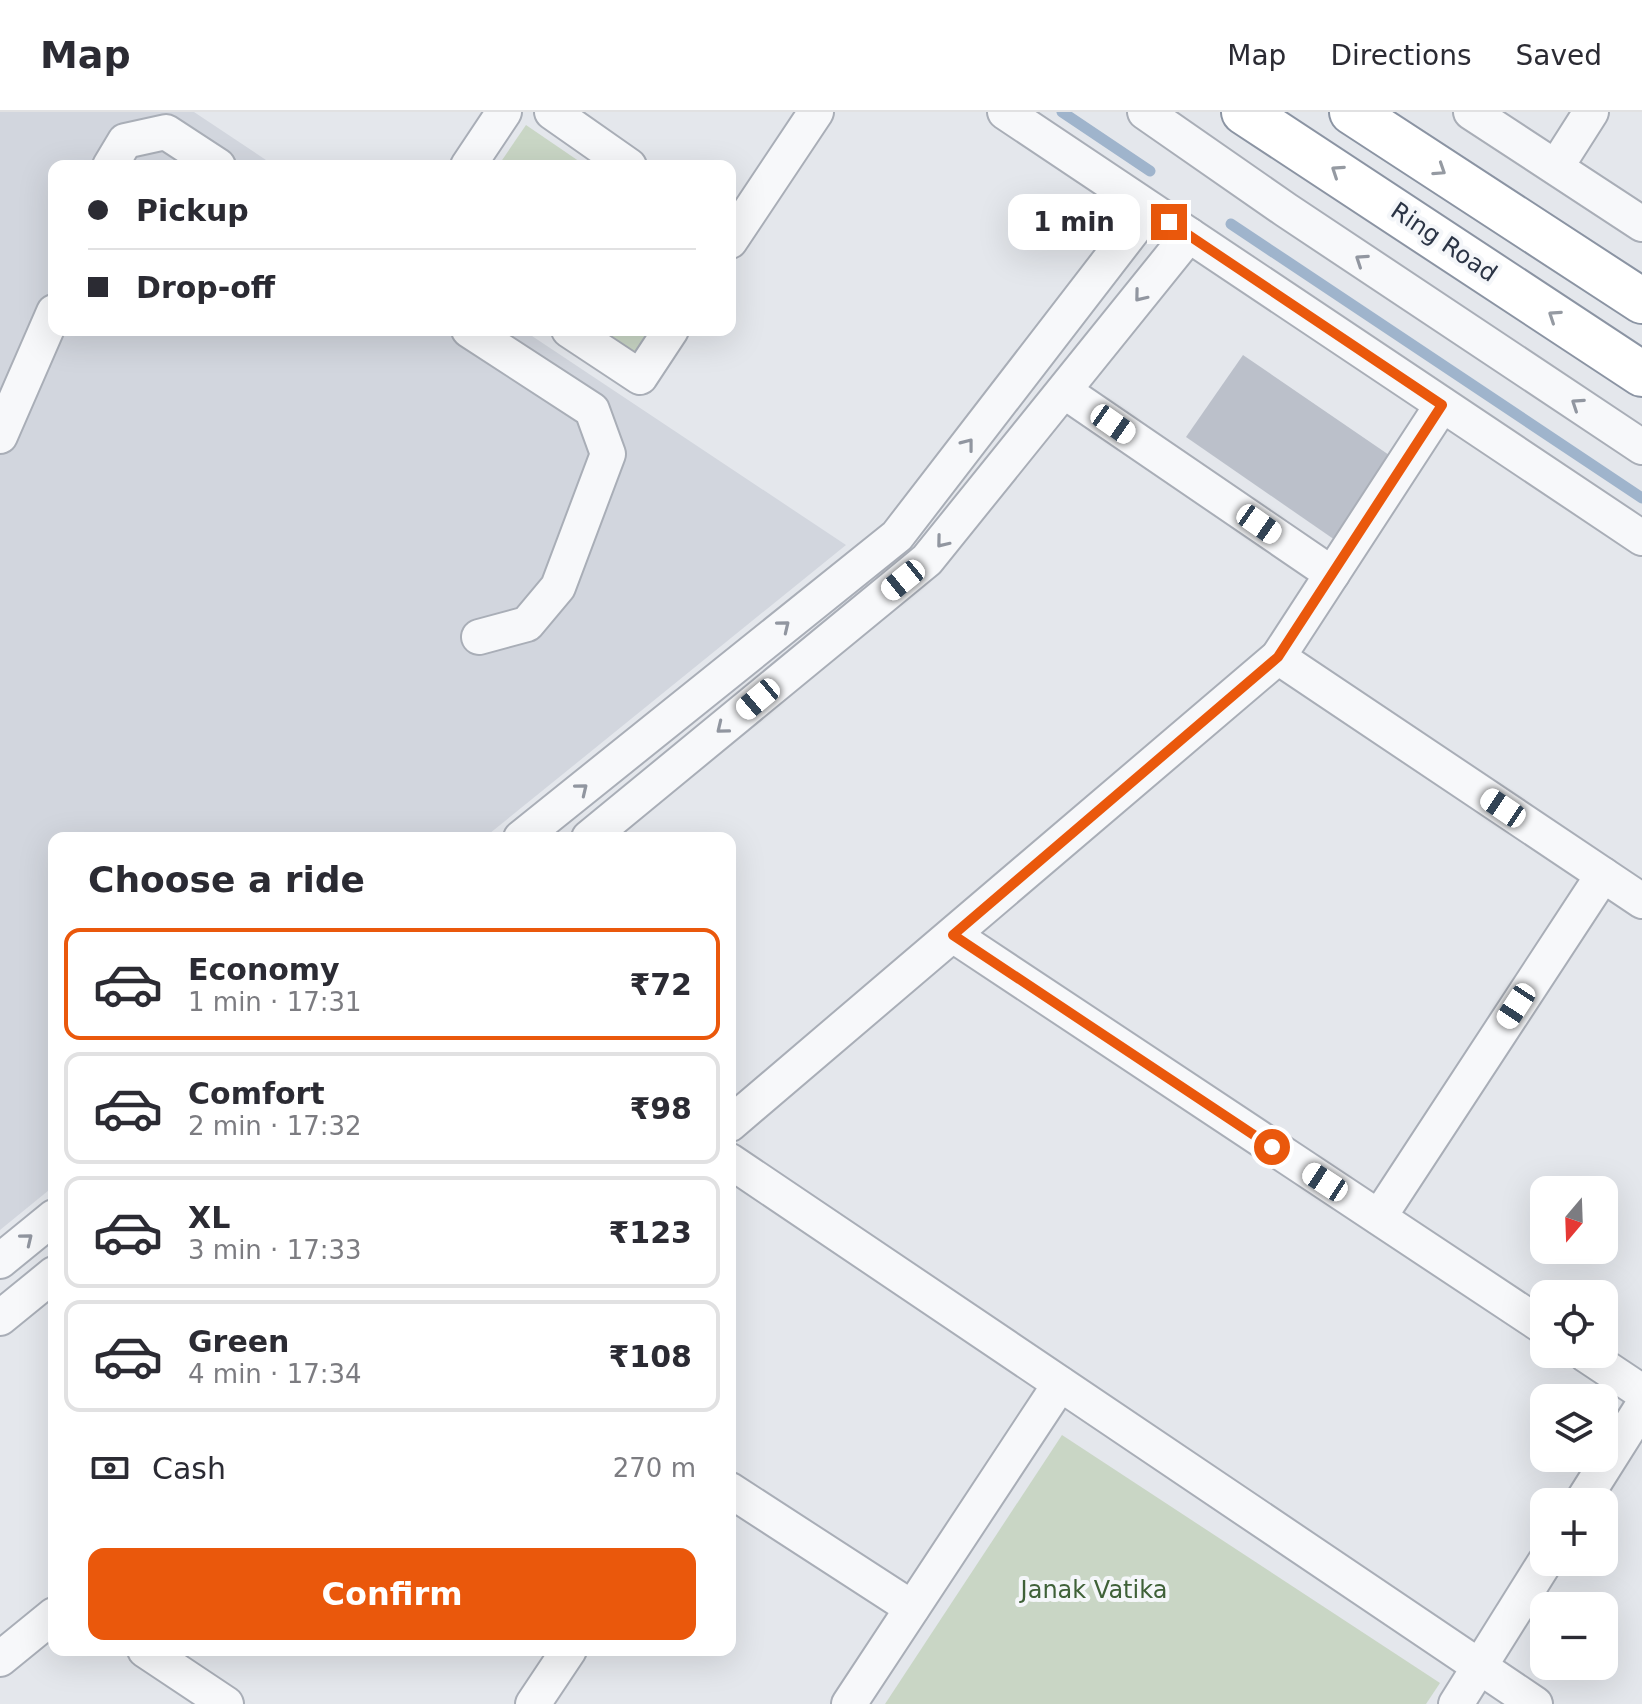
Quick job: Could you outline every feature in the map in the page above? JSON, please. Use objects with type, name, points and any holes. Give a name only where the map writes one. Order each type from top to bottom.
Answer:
[{"type":"highway","name":"Ring Road","points":[[1244,112],[1642,374]]},
{"type":"highway","points":[[1352,112],[1642,301]]},
{"type":"street","points":[[472,160],[504,112]]},
{"type":"street","points":[[552,112],[620,160]]},
{"type":"street","points":[[736,232],[816,112]]},
{"type":"street","points":[[1005,112],[1642,538]]},
{"type":"street","points":[[1145,112],[1286,210],[1642,447]]},
{"type":"street","points":[[1471,112],[1642,224]]},
{"type":"street","points":[[1556,167],[1591,112]]},
{"type":"street","points":[[114,160],[125,141],[166,132],[209,160]]},
{"type":"street","points":[[528,832],[897,536],[1149,209]]},
{"type":"street","points":[[596,832],[927,560],[1189,235]]},
{"type":"street","points":[[0,436],[48,326]]},
{"type":"street","points":[[478,336],[592,410],[608,454],[558,587],[527,624],[479,637]]},
{"type":"street","points":[[578,336],[640,377],[667,336]]},
{"type":"street","points":[[1064,391],[1332,574]]},
{"type":"street","points":[[736,1119],[1278,657],[1442,405]]},
{"type":"street","points":[[1278,657],[1642,901]]},
{"type":"street","points":[[1379,1217],[1603,875]]},
{"type":"street","points":[[953,935],[1530,1318]]},
{"type":"street","points":[[736,1165],[1535,1704]]},
{"type":"street","points":[[0,1261],[48,1222]]},
{"type":"street","points":[[0,1318],[48,1279]]},
{"type":"street","points":[[1606,1368],[1642,1392]]},
{"type":"street","points":[[849,1704],[1060,1384]]},
{"type":"street","points":[[1591,1488],[1642,1407]]},
{"type":"street","points":[[736,1494],[912,1608]]},
{"type":"street","points":[[1456,1704],[1536,1576]]},
{"type":"street","points":[[0,1659],[48,1620]]},
{"type":"street","points":[[154,1656],[226,1704]]},
{"type":"street","points":[[533,1704],[565,1656]]},
{"type":"shaded area","points":[[0,112],[194,112],[266,160],[48,160],[48,336],[532,336],[846,545],[491,832],[48,832],[48,1191],[0,1230]]},
{"type":"green space","points":[[526,125],[577,160],[502,160]]},
{"type":"green space","points":[[606,336],[645,336],[633,354]]},
{"type":"green space","name":"Janak Vatika","points":[[1062,1435],[1440,1683],[1426,1704],[885,1704]]},
{"type":"building","points":[[1243,355],[1392,457],[1335,540],[1186,437]]},
{"type":"waterway","points":[[1062,112],[1150,171]]},
{"type":"waterway","points":[[1231,224],[1642,498]]},
{"type":"route","points":[[1169,222],[1442,405],[1278,657],[953,935],[1272,1147]]}]
